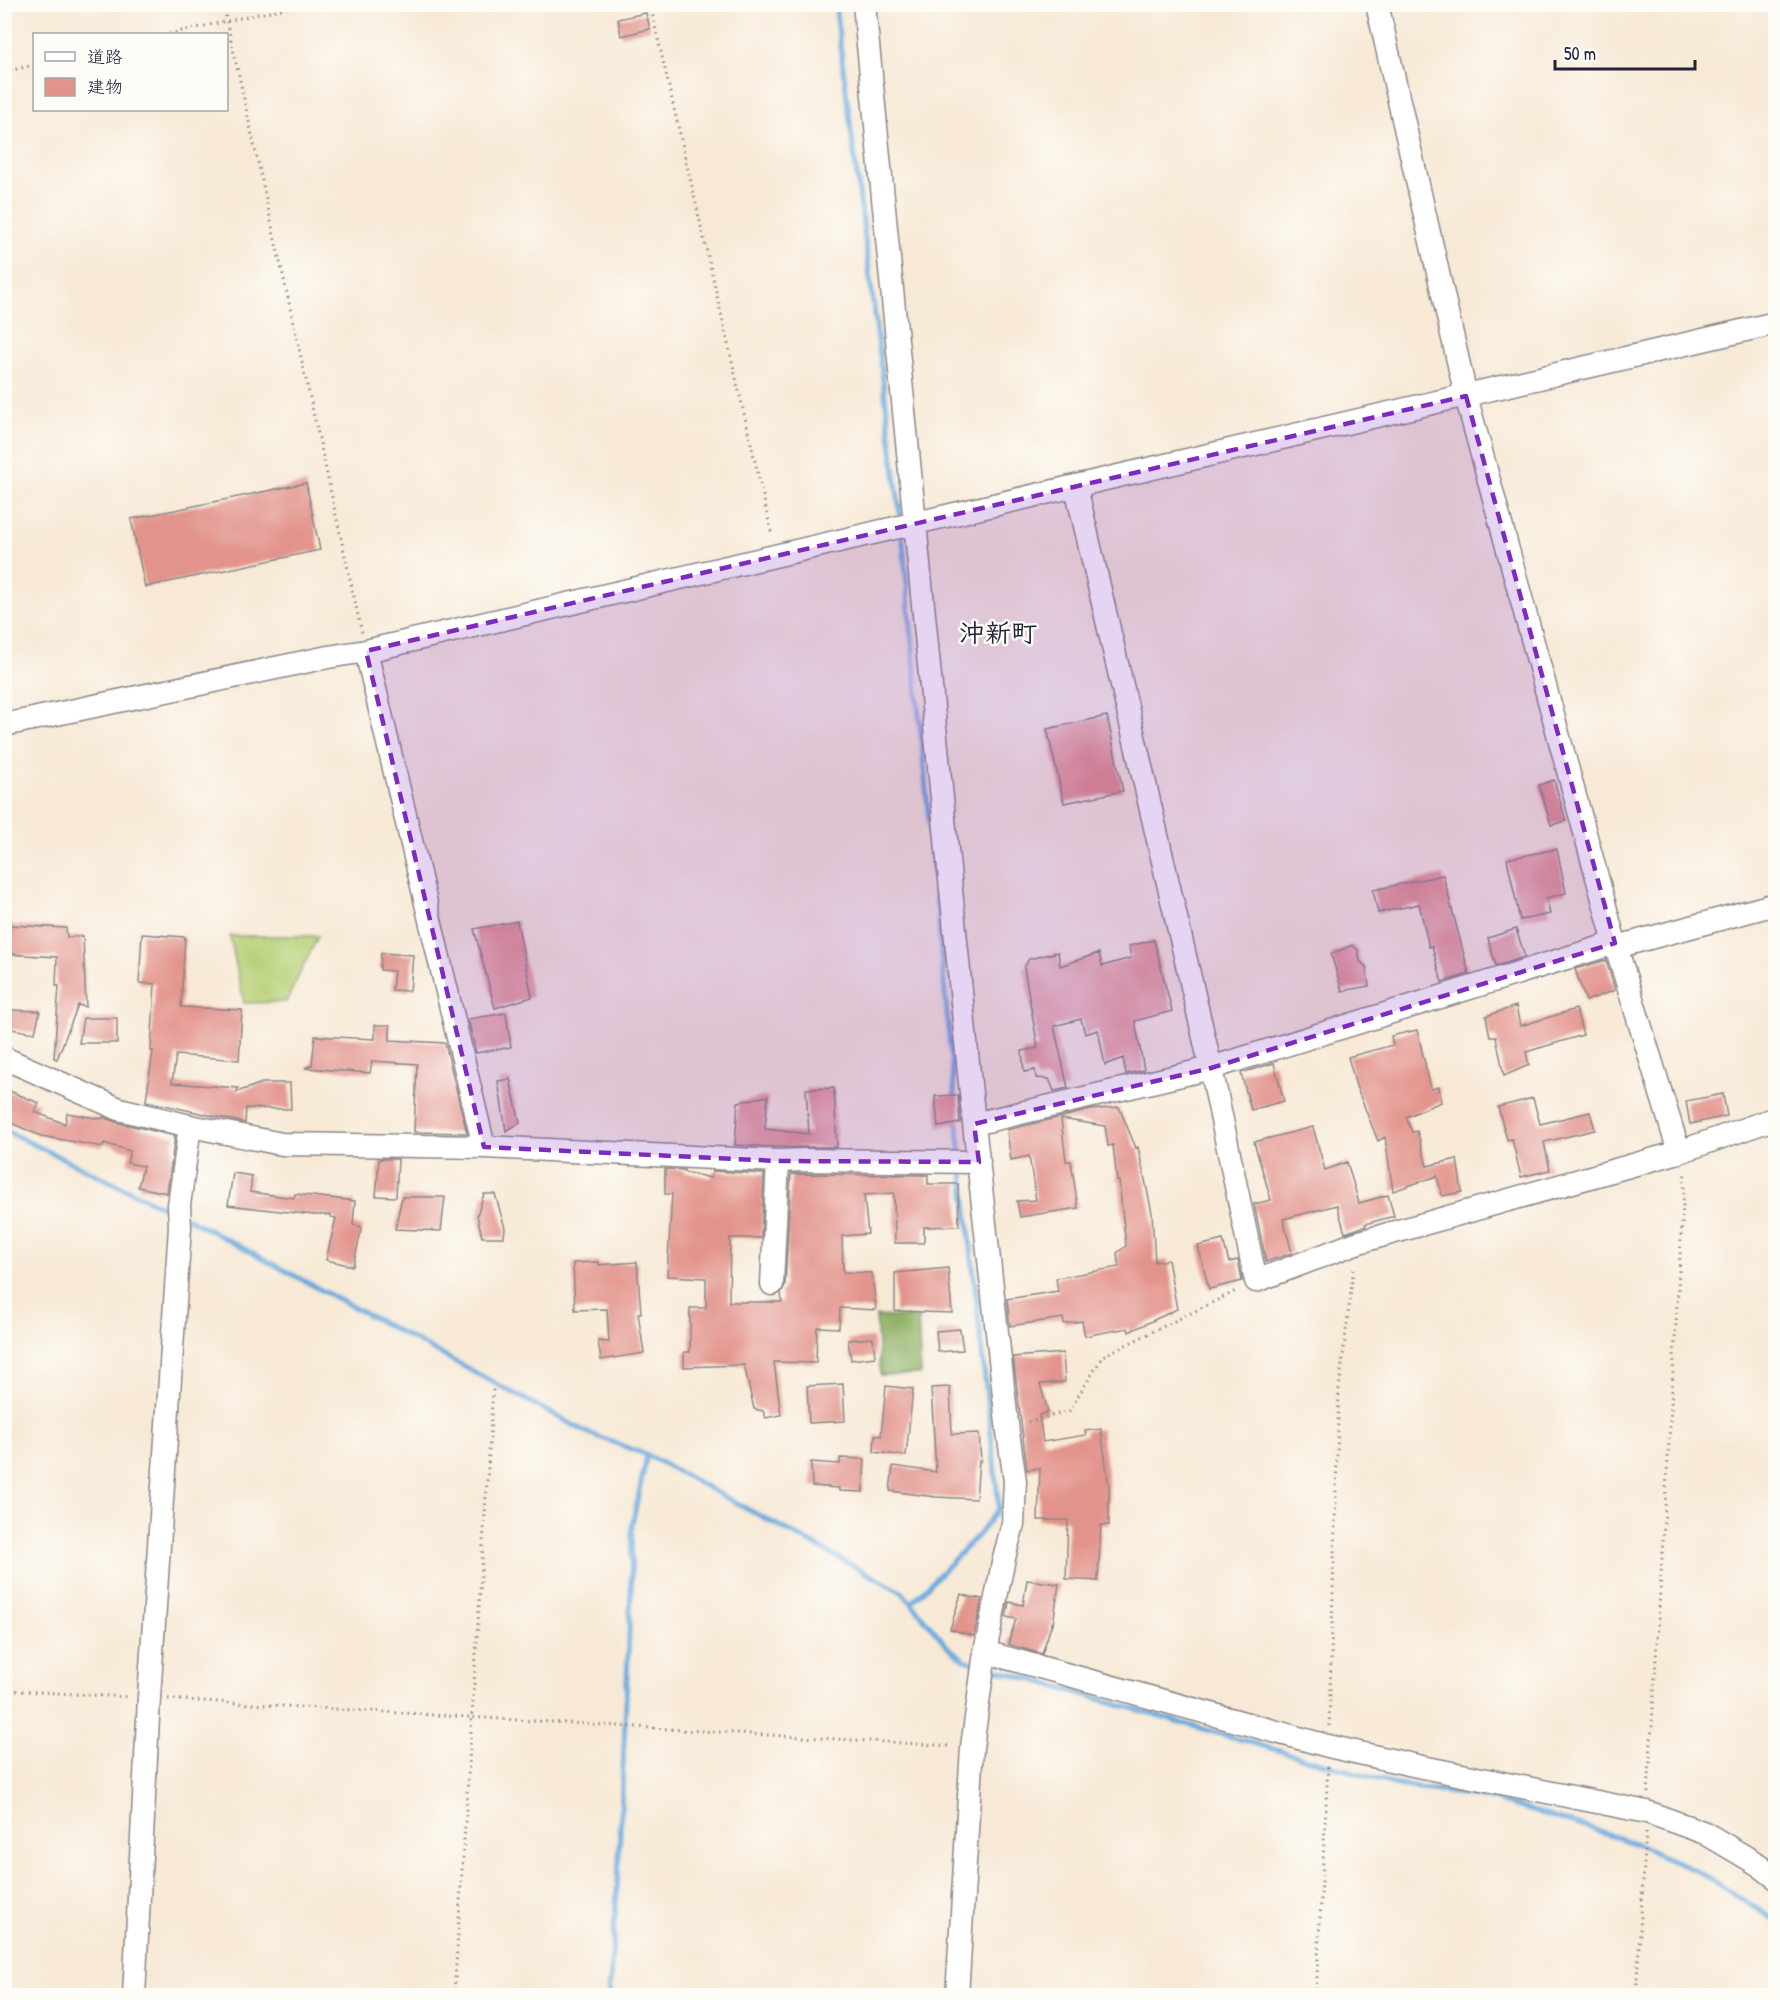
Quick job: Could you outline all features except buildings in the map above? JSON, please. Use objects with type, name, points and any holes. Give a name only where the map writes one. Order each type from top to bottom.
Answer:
[{"type":"street","points":[[864,4],[975,1124],[1015,1481],[1013,1524],[985,1652],[972,1747],[957,1995]]},
{"type":"street","points":[[1377,4],[1466,396],[1615,943],[1679,1152]]},
{"type":"street","points":[[4,725],[366,651],[1776,323]]},
{"type":"street","points":[[1076,487],[1211,1068],[1256,1281],[1356,1243],[1679,1152],[1776,1118]]},
{"type":"street","points":[[366,651],[484,1147]]},
{"type":"street","points":[[975,1124],[1211,1068],[1615,943],[1624,945],[1776,904]]},
{"type":"street","points":[[4,1058],[119,1109],[282,1144],[484,1147],[778,1161],[979,1162]]},
{"type":"street","points":[[134,1995],[149,1698],[180,1216],[190,1126]]},
{"type":"street","points":[[772,1284],[778,1161]]},
{"type":"street","points":[[985,1652],[1329,1746],[1647,1812],[1705,1833],[1759,1864],[1776,1878]]},
{"type":"path","points":[[223,4],[366,651]]},
{"type":"path","points":[[173,33],[303,4]]},
{"type":"path","points":[[650,4],[777,557]]},
{"type":"path","points":[[4,72],[33,65]]},
{"type":"path","points":[[1636,1995],[1685,1171],[1679,1152]]},
{"type":"path","points":[[1316,1995],[1329,1746],[1339,1389],[1356,1243]]},
{"type":"path","points":[[1008,1432],[1029,1421],[1069,1411],[1103,1356],[1256,1281]]},
{"type":"path","points":[[454,1995],[493,1388]]},
{"type":"path","points":[[4,1690],[972,1747]]},
{"type":"highlighted area","points":[[1466,396],[1615,943],[1211,1068],[974,1124],[979,1162],[778,1161],[484,1147],[366,651]]},
{"type":"green space","points":[[230,936],[318,936],[286,1002],[244,1003]]},
{"type":"green space","points":[[876,1316],[918,1318],[921,1374],[880,1375]]},
{"type":"waterway","points":[[835,4],[901,521]]},
{"type":"waterway","points":[[902,533],[955,1100]]},
{"type":"waterway","points":[[957,1118],[961,1157]]},
{"type":"waterway","points":[[4,1130],[173,1212]]},
{"type":"waterway","points":[[912,1602],[978,1535],[999,1508],[962,1166]]},
{"type":"waterway","points":[[187,1218],[588,1433],[647,1455],[902,1592],[949,1648],[967,1661],[979,1664]]},
{"type":"waterway","points":[[609,1996],[618,1876],[632,1525],[647,1455]]},
{"type":"waterway","points":[[988,1667],[1398,1785],[1496,1800],[1618,1837],[1694,1869],[1776,1921]]},
{"type":"district","name":"沖新町","points":[[998,633]]}]
